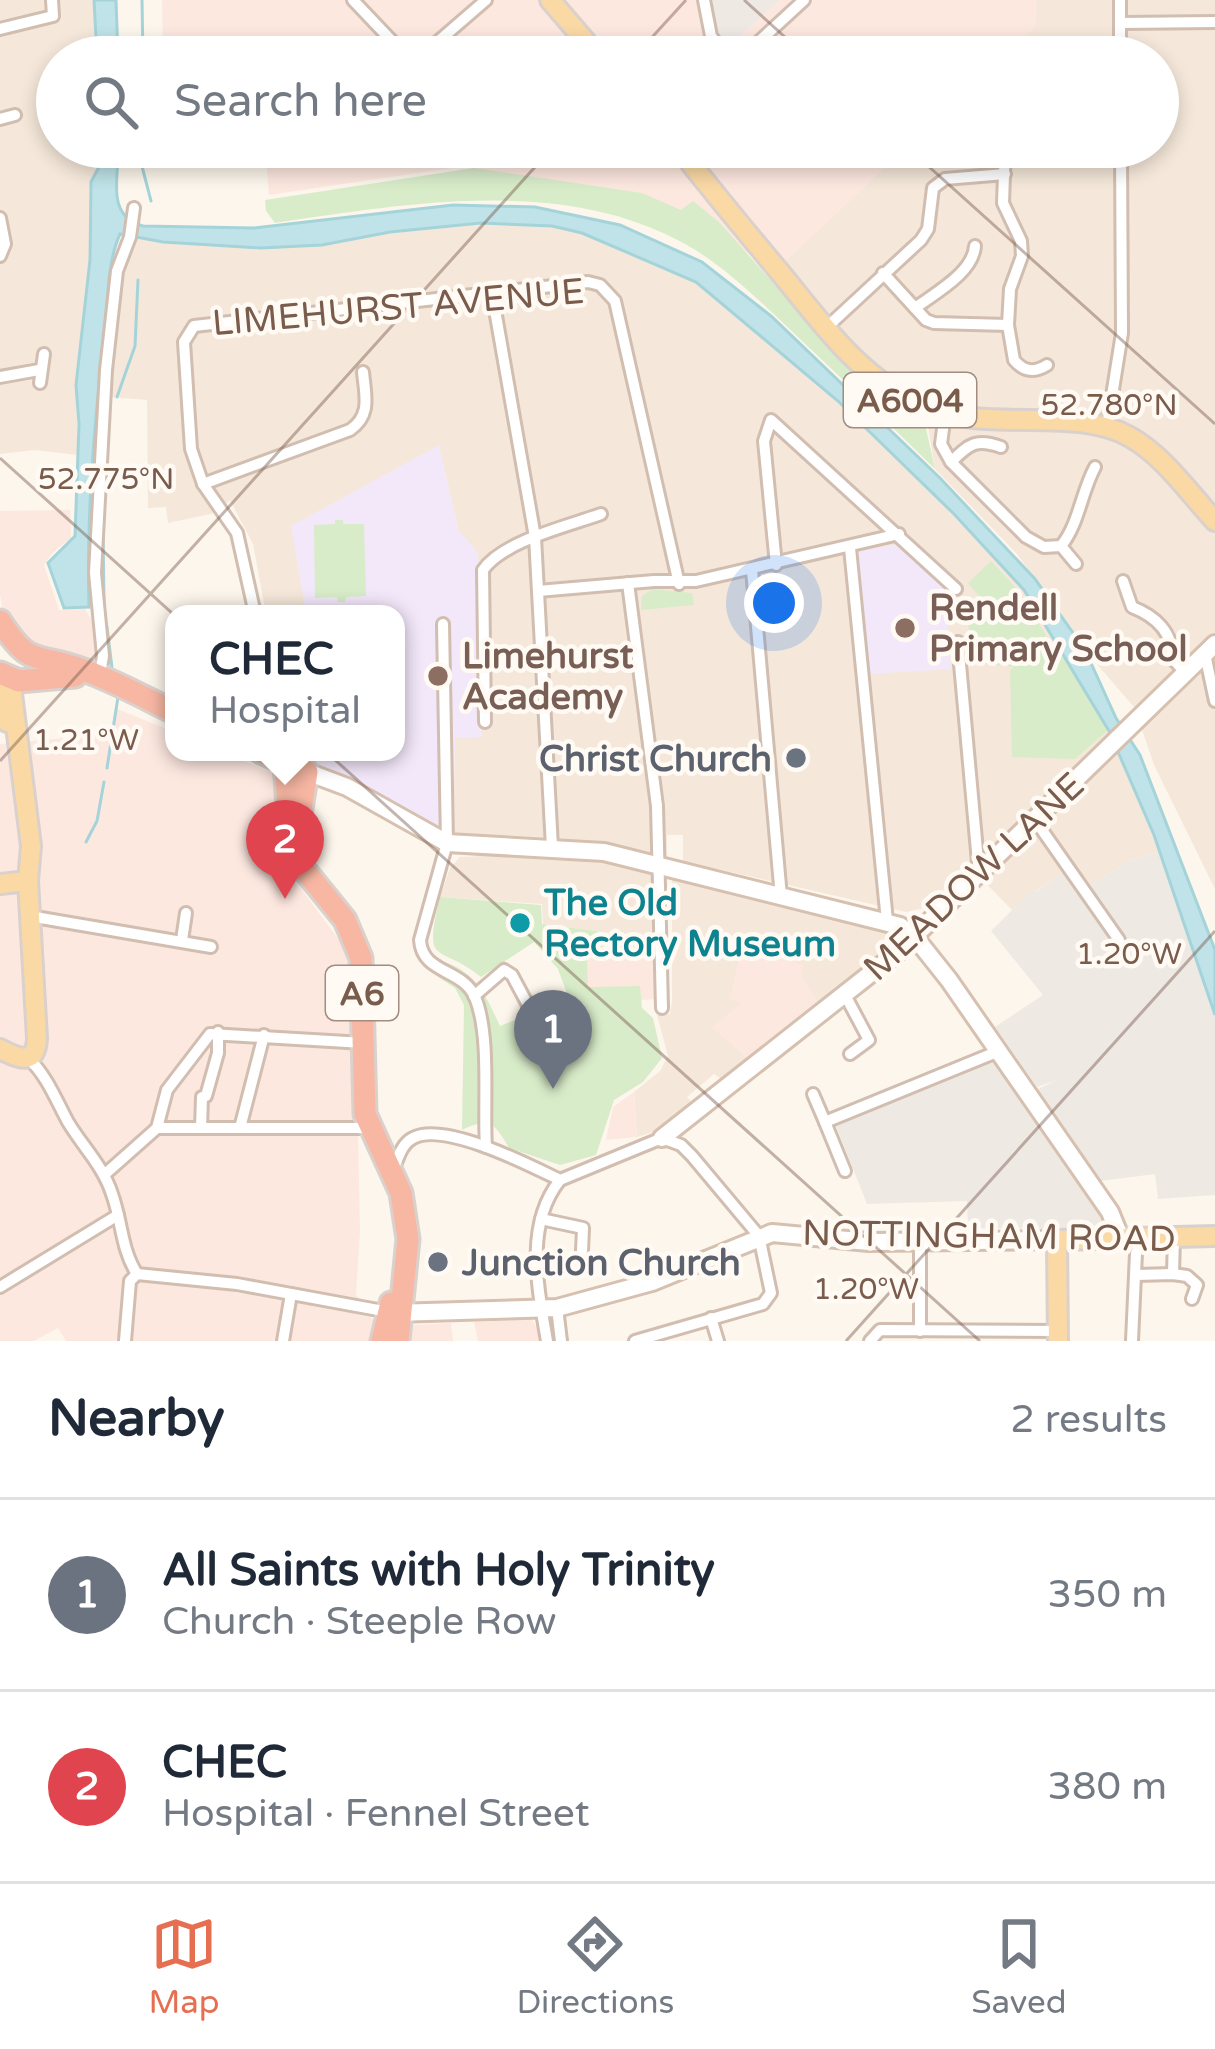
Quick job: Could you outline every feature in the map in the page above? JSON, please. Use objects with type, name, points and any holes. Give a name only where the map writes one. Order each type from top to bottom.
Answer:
[{"type":"highway","points":[[0,623],[40,671]]},
{"type":"highway","points":[[0,623],[4,674],[40,671],[97,676],[165,708]]},
{"type":"highway","points":[[281,761],[307,772]]},
{"type":"highway","name":"A6","points":[[285,763],[290,836],[298,862],[345,920],[357,946],[369,1128],[401,1193],[404,1226],[398,1341]]},
{"type":"highway","name":"A6","points":[[307,772],[299,815],[309,873]]},
{"type":"highway","name":"A6","points":[[382,1341],[396,1313]]},
{"type":"main road","points":[[550,0],[580,36]]},
{"type":"main road","name":"A6004","points":[[694,168],[826,328],[886,386],[944,414],[1107,427]]},
{"type":"main road","points":[[1107,427],[1142,444],[1215,521]]},
{"type":"main road","points":[[0,1049],[28,1059],[37,1047],[29,916],[31,846],[15,736],[18,697],[40,671]]},
{"type":"main road","points":[[4,674],[17,707]]},
{"type":"main road","points":[[4,674],[8,725],[15,736]]},
{"type":"main road","points":[[0,884],[28,881]]},
{"type":"main road","name":"NOTTINGHAM ROAD","points":[[1057,1240],[1215,1237]]},
{"type":"main road","points":[[1057,1240],[1059,1336]]},
{"type":"street","points":[[0,29],[53,16],[52,0]]},
{"type":"street","points":[[353,0],[387,36]]},
{"type":"street","points":[[444,36],[486,0]]},
{"type":"street","points":[[704,0],[711,36]]},
{"type":"street","points":[[765,36],[804,0]]},
{"type":"street","points":[[1120,0],[1120,36]]},
{"type":"street","points":[[1120,23],[1215,22]]},
{"type":"street","points":[[0,119],[15,116]]},
{"type":"street","points":[[1005,168],[1004,209],[1021,242],[1022,256],[1010,289],[1008,325],[1014,360],[1019,367],[1037,371],[1048,366]]},
{"type":"street","points":[[1107,427],[1122,333],[1121,168]]},
{"type":"street","points":[[826,328],[928,229],[933,188],[945,178],[1005,175]]},
{"type":"street","points":[[97,676],[103,656],[95,573],[106,370],[118,272],[134,208]]},
{"type":"street","points":[[0,218],[5,244],[0,256]]},
{"type":"street","points":[[915,308],[966,268],[975,247]]},
{"type":"street","points":[[883,273],[934,323],[1008,325]]},
{"type":"street","name":"LIMEHURST AVENUE","points":[[253,605],[237,533],[203,484],[191,449],[184,342],[194,326],[588,282],[600,285],[615,301],[679,584]]},
{"type":"street","points":[[492,293],[535,537],[552,847]]},
{"type":"street","points":[[0,377],[40,377],[44,354]]},
{"type":"street","points":[[203,484],[350,430],[367,407],[363,372]]},
{"type":"street","points":[[944,414],[941,444],[951,462],[1026,537],[1044,548],[1061,546],[1073,532],[1083,490],[1095,467]]},
{"type":"street","points":[[776,565],[764,441],[770,420],[956,590]]},
{"type":"street","points":[[951,462],[970,443],[981,440],[1000,447]]},
{"type":"street","points":[[485,722],[483,571],[494,558],[535,537],[602,514]]},
{"type":"street","points":[[538,591],[679,584],[899,534]]},
{"type":"street","points":[[1061,546],[1076,564]]},
{"type":"street","points":[[850,548],[887,922]]},
{"type":"street","points":[[752,570],[782,898]]},
{"type":"street","points":[[1123,581],[1132,608],[1161,626],[1173,646],[1172,658],[1185,672]]},
{"type":"street","points":[[628,583],[657,806],[662,1008]]},
{"type":"street","points":[[443,624],[452,844],[420,940],[427,962],[452,975],[474,996],[482,1036],[485,1147]]},
{"type":"street","points":[[958,641],[980,873]]},
{"type":"street","points":[[1210,649],[1215,701]]},
{"type":"street","name":"MEADOW LANE","points":[[662,1138],[914,936],[1210,649]]},
{"type":"street","points":[[307,772],[346,787],[452,844],[604,852],[887,922],[914,936],[1110,1212],[1120,1238]]},
{"type":"street","points":[[1035,820],[1119,940]]},
{"type":"street","points":[[182,940],[186,914]]},
{"type":"street","points":[[29,916],[211,947]]},
{"type":"street","points":[[474,996],[504,970],[512,975],[527,1005]]},
{"type":"street","points":[[845,995],[869,1040],[850,1054]]},
{"type":"street","points":[[104,1174],[157,1128],[166,1090],[202,1040],[218,1032],[364,1043]]},
{"type":"street","points":[[200,1128],[202,1096],[206,1096],[218,1053],[218,1032]]},
{"type":"street","points":[[240,1128],[264,1035]]},
{"type":"street","points":[[825,1122],[999,1051]]},
{"type":"street","points":[[28,1059],[44,1075],[65,1117],[104,1174],[126,1255],[137,1274]]},
{"type":"street","points":[[813,1094],[845,1171]]},
{"type":"street","points":[[157,1128],[369,1128]]},
{"type":"street","points":[[393,1171],[405,1144],[420,1136],[443,1136],[485,1147],[560,1180]]},
{"type":"street","points":[[561,1341],[536,1262],[550,1192],[560,1180],[662,1138]]},
{"type":"street","name":"NOTTINGHAM ROAD","points":[[662,1138],[681,1145],[692,1156],[759,1236],[780,1232],[836,1240],[1057,1240]]},
{"type":"street","points":[[0,1287],[118,1215]]},
{"type":"street","points":[[541,1219],[583,1228],[582,1251]]},
{"type":"street","points":[[125,1341],[130,1281],[137,1274],[201,1279],[396,1313],[549,1309],[667,1277],[759,1236],[771,1284],[769,1299],[634,1341]]},
{"type":"street","points":[[1174,1238],[1174,1274]]},
{"type":"street","points":[[920,1240],[920,1331]]},
{"type":"street","points":[[1132,1341],[1136,1253]]},
{"type":"street","points":[[1136,1275],[1186,1276],[1197,1285],[1193,1304]]},
{"type":"street","points":[[283,1341],[291,1294]]},
{"type":"street","points":[[547,1341],[549,1309]]},
{"type":"street","points":[[711,1318],[718,1341]]},
{"type":"street","points":[[870,1341],[880,1330],[1059,1336]]},
{"type":"shaded area","points":[[0,0],[93,0],[96,36],[36,36],[36,168],[98,168],[90,182],[90,260],[76,385],[78,455],[35,450],[0,454]]},
{"type":"shaded area","points":[[162,0],[700,0],[714,36],[163,36]]},
{"type":"shaded area","points":[[700,0],[780,0],[740,36],[708,36]]},
{"type":"shaded area","points":[[780,0],[1036,0],[1035,26],[1024,36],[739,36]]},
{"type":"shaded area","points":[[1036,0],[1215,0],[1215,889],[1154,765],[1140,714],[1095,662],[1017,554],[935,469],[925,408],[905,398],[771,262],[784,262],[884,168],[1179,168],[1179,36],[1024,36],[1035,26]]},
{"type":"shaded area","points":[[267,168],[451,168],[269,195]]},
{"type":"shaded area","points":[[478,168],[884,168],[784,262],[767,265],[695,218],[516,185]]},
{"type":"shaded area","points":[[441,215],[595,228],[742,302],[1030,585],[1138,768],[1160,851],[1129,861],[1078,893],[1062,873],[1032,890],[1012,910],[968,865],[934,906],[906,912],[683,861],[683,835],[667,835],[667,856],[544,837],[453,833],[455,737],[482,736],[458,529],[439,446],[385,477],[304,589],[305,605],[264,605],[253,544],[230,500],[215,513],[168,523],[166,507],[148,508],[147,400],[109,397],[121,270],[136,237]]},
{"type":"shaded area","name":"Limehurst Academy","points":[[439,445],[458,529],[478,553],[482,737],[455,738],[453,833],[430,827],[310,761],[405,761],[405,605],[304,605],[291,526]]},
{"type":"shaded area","points":[[70,510],[71,538],[44,565],[59,610],[85,609],[94,624],[97,662],[87,668],[35,655],[4,617],[0,595],[0,511]]},
{"type":"shaded area","name":"Rendell Primary School","points":[[898,544],[944,588],[951,669],[868,674],[854,552]]},
{"type":"shaded area","points":[[115,708],[165,728],[165,761],[244,761],[273,773],[276,805],[268,844],[345,948],[350,963],[360,1232],[356,1294],[375,1323],[371,1341],[131,1341],[134,1285],[121,1341],[66,1341],[58,1328],[34,1341],[0,1341],[0,744],[110,734]]},
{"type":"shaded area","points":[[1160,851],[1215,1017],[1215,1195],[1158,1199],[1155,1174],[1101,1181],[1038,1089],[1057,1080],[1037,1087],[995,1027],[1043,995],[991,931],[1033,889],[1036,892],[1063,872],[1078,893],[1129,861]]},
{"type":"shaded area","points":[[539,853],[614,860],[654,870],[655,949],[598,949],[596,931],[543,924],[542,904],[440,897],[450,868],[460,857]]},
{"type":"shaded area","points":[[672,878],[883,931],[893,940],[819,1004],[801,977],[731,999],[743,1002],[749,1060],[723,1080],[714,1074],[687,1097],[694,1105],[660,1130],[637,1137],[634,1092],[660,1071],[668,1056],[657,1015],[670,1014],[672,1001]]},
{"type":"shaded area","points":[[742,947],[804,965],[801,977],[819,1004],[749,1060],[712,1027],[742,1003],[730,999]]},
{"type":"shaded area","points":[[598,949],[655,949],[657,999],[641,1000],[639,986],[588,988],[587,955],[597,955]]},
{"type":"shaded area","points":[[998,1043],[1120,1230],[968,1228],[967,1201],[867,1204],[830,1111]]},
{"type":"shaded area","points":[[634,1092],[637,1137],[606,1140],[613,1107]]},
{"type":"shaded area","points":[[532,1319],[543,1341],[478,1341],[474,1322]]},
{"type":"shaded area","points":[[451,1323],[453,1341],[407,1341],[414,1325]]},
{"type":"green space","points":[[474,168],[642,193],[681,210],[693,201],[719,222],[850,369],[925,424],[935,469],[739,282],[697,251],[649,227],[598,211],[545,203],[436,203],[275,223],[266,211],[265,200]]},
{"type":"green space","points":[[335,520],[364,524],[366,596],[346,597],[345,602],[338,602],[337,597],[315,598],[314,525],[335,524]]},
{"type":"green space","points":[[991,561],[1016,588],[1044,638],[1074,672],[1107,731],[1075,759],[1012,757],[1010,671],[1014,667],[976,663],[965,609],[978,595],[968,583]]},
{"type":"green space","points":[[653,589],[692,593],[694,605],[641,610],[642,596]]},
{"type":"green space","points":[[440,897],[541,905],[542,924],[597,931],[597,955],[587,955],[588,987],[640,986],[642,1008],[653,1018],[662,1058],[643,1082],[614,1100],[596,1155],[560,1165],[509,1148],[500,1133],[485,1123],[462,1130],[464,1005],[455,988],[438,977],[445,962],[473,980],[500,1026],[569,999],[558,969],[534,942],[481,977],[438,951],[433,935]]},
{"type":"water","points":[[94,0],[116,0],[117,36],[96,36]]},
{"type":"water","points":[[98,168],[117,168],[119,205],[131,221],[143,226],[254,228],[453,205],[535,207],[620,225],[702,262],[771,316],[940,478],[1035,579],[1085,650],[1116,718],[1140,755],[1215,950],[1215,1015],[1154,835],[1109,731],[1024,590],[838,401],[696,282],[582,233],[552,226],[481,223],[322,245],[261,248],[163,242],[120,234],[109,278],[95,431],[89,607],[64,608],[48,563],[75,536],[76,385],[90,260],[91,182]]},
{"type":"waterway","points":[[142,0],[143,36]]},
{"type":"waterway","points":[[142,168],[151,201]]},
{"type":"waterway","points":[[117,397],[135,346],[138,280]]},
{"type":"waterway","points":[[103,529],[104,603]]},
{"type":"waterway","points":[[107,627],[112,668]]},
{"type":"waterway","points":[[107,768],[118,697]]},
{"type":"waterway","points":[[86,842],[97,821],[104,782]]},
{"type":"place","name":"Rendell Primary School","points":[[905,628]]},
{"type":"place","name":"Limehurst Academy","points":[[438,676]]},
{"type":"place","name":"Christ Church","points":[[796,758]]},
{"type":"place","name":"CHEC","points":[[285,899]]},
{"type":"place","name":"The Old Rectory Museum","points":[[520,923]]},
{"type":"place","name":"All Saints with Holy Trinity","points":[[553,1089]]},
{"type":"place","name":"Junction Church","points":[[438,1262]]}]
